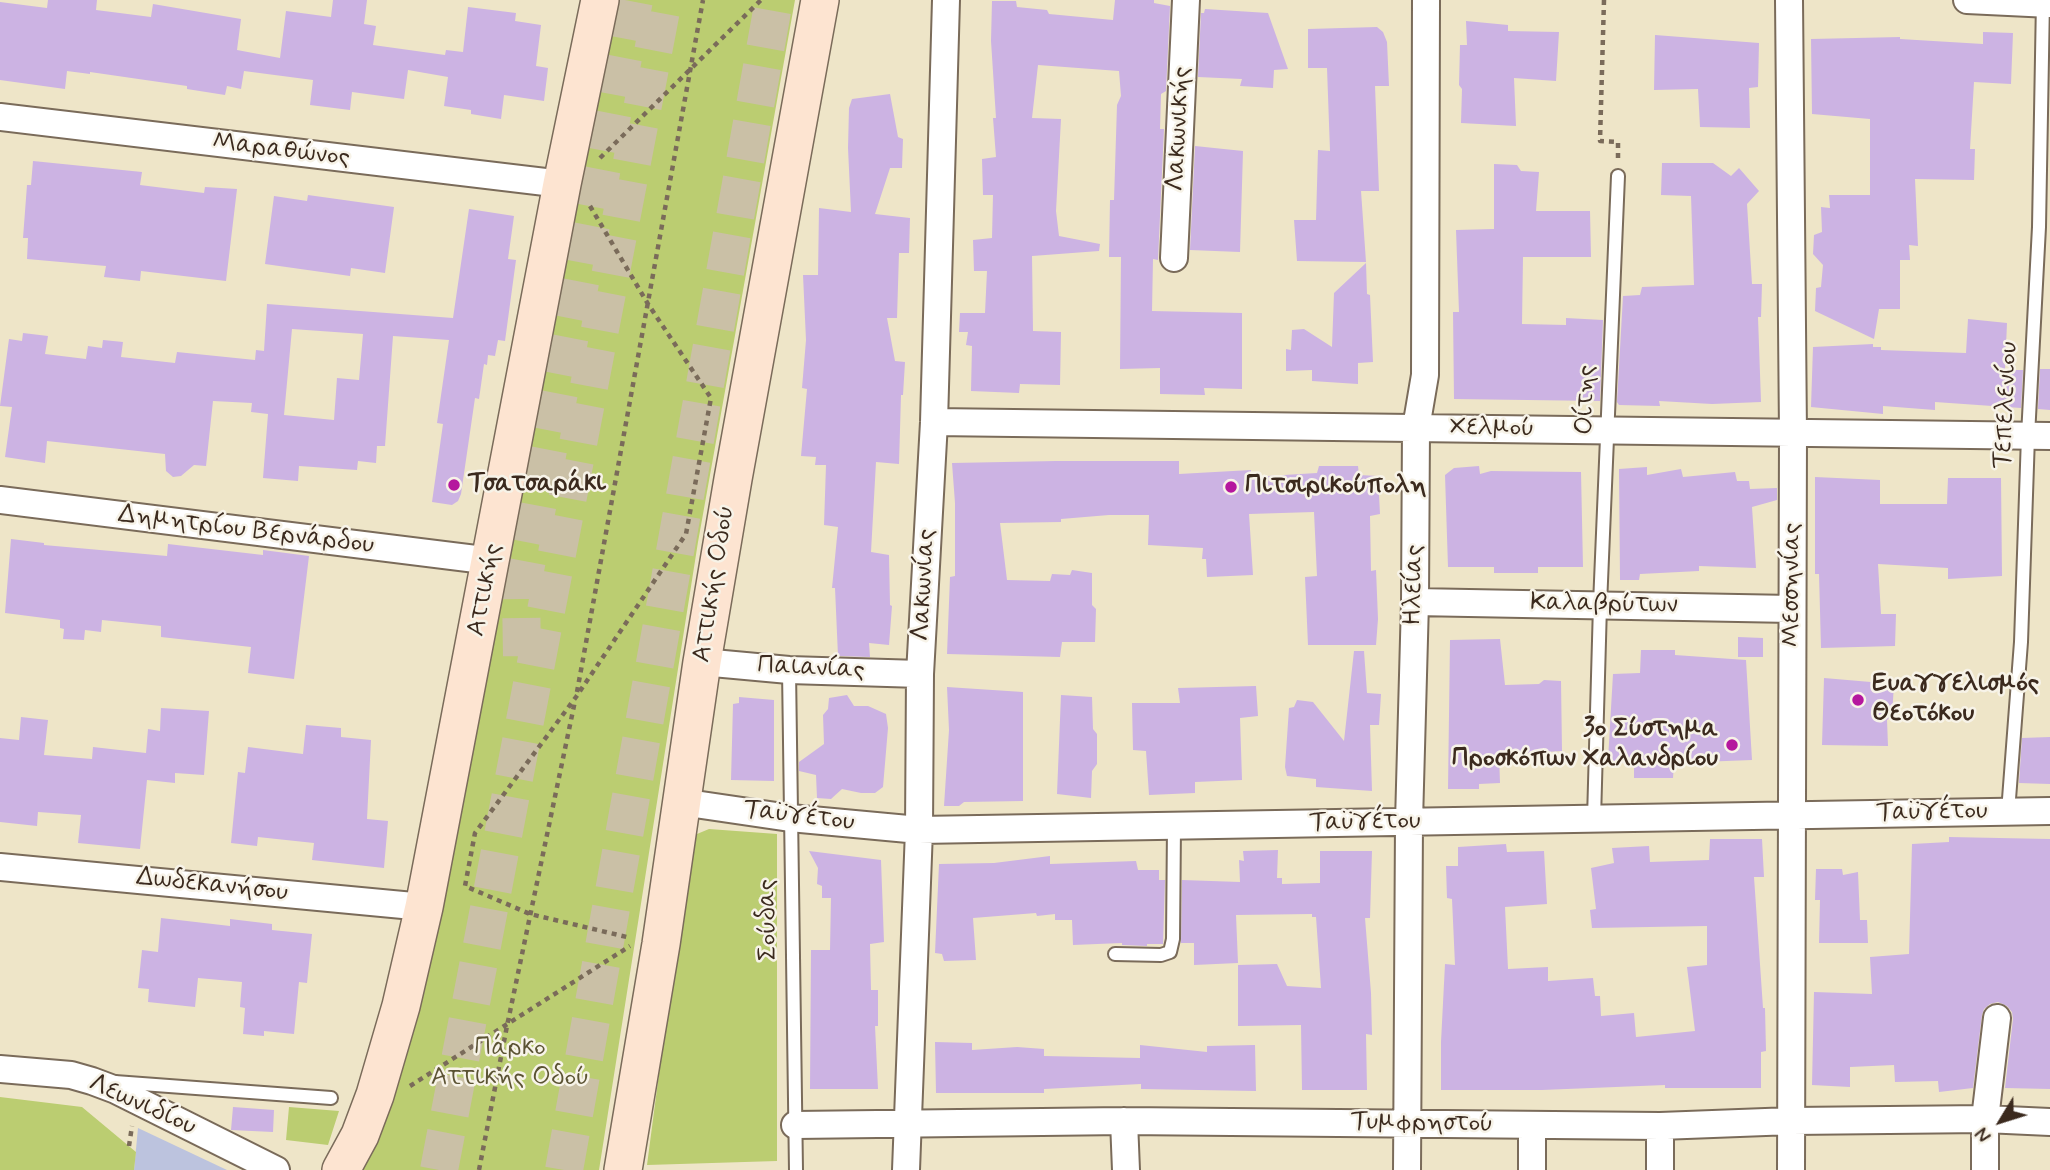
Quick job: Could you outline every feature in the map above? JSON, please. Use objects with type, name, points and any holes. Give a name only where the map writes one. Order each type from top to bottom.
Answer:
[{"type":"main road","name":"Αττικής","points":[[341,1170],[360,1135],[368,1112],[401,1006],[424,907],[492,561],[576,190],[600,0]]},
{"type":"main road","name":"Αττικής Οδού","points":[[623,1170],[660,954],[702,662],[731,488],[820,0]]},
{"type":"street","name":"Λακωνίας","points":[[905,1170],[919,830],[920,674],[934,422],[946,0]]},
{"type":"street","name":"Λακωνικής","points":[[1174,258],[1186,0]]},
{"type":"street","name":"Ηλείας","points":[[1407,1170],[1409,822],[1416,428],[1425,375],[1426,0]]},
{"type":"street","name":"Μεσσηνίας","points":[[1789,0],[1793,433],[1791,1170]]},
{"type":"street","points":[[1967,0],[2045,3]]},
{"type":"street","name":"Μαραθώνος","points":[[0,117],[576,190]]},
{"type":"street","name":"Χελμού","points":[[934,422],[2039,436]]},
{"type":"street","name":"Δημητρίου Βερνάρδου","points":[[0,500],[492,561]]},
{"type":"street","name":"Καλαβρύτων","points":[[1415,602],[1792,609]]},
{"type":"street","name":"Παιανίας","points":[[702,662],[789,670],[920,674]]},
{"type":"street","name":"Ταϋγέτου","points":[[681,802],[790,818],[919,830],[2050,811]]},
{"type":"street","name":"Δωδεκανήσου","points":[[0,867],[424,907]]},
{"type":"street","points":[[1985,1170],[1985,1119],[1997,1018]]},
{"type":"street","name":"Λεωνιδίου","points":[[0,1069],[71,1075],[92,1081],[116,1090],[242,1163],[276,1170]]},
{"type":"street","name":"Τυμφρηστού","points":[[795,1125],[1124,1121],[1532,1126],[1985,1119],[2050,1122]]},
{"type":"street","points":[[1124,1121],[1126,1170]]},
{"type":"street","points":[[1532,1126],[1532,1170]]},
{"type":"street","points":[[1660,1126],[1660,1170]]},
{"type":"lane","name":"Τεπελενίου","points":[[2008,812],[2039,436],[2039,227],[2045,3]]},
{"type":"lane","name":"Οίτης","points":[[1594,819],[1618,176]]},
{"type":"lane","name":"Σούδας","points":[[789,670],[796,1170]]},
{"type":"lane","points":[[1115,954],[1161,955],[1170,952],[1174,939],[1174,826]]},
{"type":"lane","points":[[92,1081],[331,1098]]},
{"type":"path","points":[[480,1170],[507,1026],[576,697],[703,0]]},
{"type":"path","points":[[593,165],[761,0]]},
{"type":"path","points":[[1604,0],[1600,141],[1618,142],[1618,176]]},
{"type":"path","points":[[368,1112],[639,940],[530,914],[464,886],[475,833],[576,697],[686,534],[711,398],[648,304],[589,204],[576,190]]},
{"type":"shaded area","points":[[138,1128],[227,1170],[134,1170]]},
{"type":"green space","name":"Πάρκο Αττικής Οδού","points":[[620,0],[795,0],[698,542],[599,1170],[359,1170]]},
{"type":"green space","points":[[709,829],[777,834],[777,1161],[647,1165],[689,846],[697,834]]},
{"type":"green space","points":[[0,1097],[82,1107],[136,1152],[134,1170],[0,1170]]},
{"type":"green space","points":[[289,1107],[339,1111],[328,1145],[286,1140]]},
{"type":"building","points":[[48,0],[97,0],[96,10],[151,17],[153,4],[241,19],[237,50],[280,58],[286,11],[331,17],[333,0],[367,0],[364,24],[376,26],[373,45],[445,55],[446,50],[463,52],[468,7],[516,13],[515,21],[541,25],[536,66],[548,68],[544,101],[504,95],[501,119],[471,114],[471,110],[444,106],[448,77],[408,70],[404,99],[352,92],[350,110],[310,105],[313,80],[244,71],[241,89],[227,86],[225,95],[187,89],[187,86],[90,72],[67,71],[65,89],[0,80],[0,2],[47,8]]},
{"type":"building","points":[[1115,0],[1154,0],[1154,3],[1170,6],[1166,91],[1161,94],[1160,129],[1164,129],[1158,260],[1153,259],[1152,311],[1242,313],[1242,389],[1204,388],[1205,395],[1160,394],[1160,368],[1120,369],[1121,257],[1109,257],[1117,105],[1121,96],[1119,71],[1038,65],[1032,118],[1061,119],[1056,211],[1059,236],[1100,244],[1099,251],[1032,256],[1033,331],[1061,332],[1060,385],[1020,384],[1019,393],[971,391],[972,346],[966,345],[968,332],[959,332],[960,313],[985,313],[987,271],[974,271],[973,240],[992,238],[993,195],[983,195],[982,159],[996,157],[992,1],[1016,1],[1017,7],[1047,10],[1049,14],[1113,20]]},
{"type":"building","points":[[1205,9],[1268,13],[1288,69],[1274,70],[1273,88],[1240,86],[1242,79],[1198,77],[1201,13],[1204,13]]},
{"type":"building","points":[[1466,21],[1508,25],[1508,31],[1559,32],[1556,81],[1514,78],[1516,126],[1461,123],[1460,45],[1467,45]]},
{"type":"building","points":[[1377,27],[1383,32],[1387,42],[1389,86],[1375,86],[1379,191],[1361,191],[1366,262],[1297,261],[1294,220],[1316,220],[1318,150],[1330,151],[1327,68],[1308,68],[1308,29]]},
{"type":"building","points":[[1983,32],[2013,33],[2011,84],[1974,82],[1970,149],[1975,149],[1974,180],[1915,179],[1918,246],[1909,245],[1910,260],[1900,260],[1900,309],[1879,309],[1874,339],[1815,311],[1816,288],[1821,287],[1823,265],[1813,254],[1814,235],[1822,232],[1821,207],[1830,208],[1829,195],[1870,195],[1870,119],[1812,114],[1811,39],[1900,37],[1983,44]]},
{"type":"building","points":[[1655,35],[1759,43],[1758,87],[1749,88],[1750,128],[1700,127],[1698,89],[1654,90]]},
{"type":"building","points":[[890,94],[898,137],[903,139],[902,168],[890,168],[875,214],[910,218],[909,253],[899,253],[897,318],[887,318],[895,361],[905,362],[899,464],[876,462],[871,552],[889,555],[892,606],[889,645],[869,643],[870,657],[838,656],[835,588],[832,588],[838,527],[824,525],[826,465],[815,465],[816,457],[801,456],[807,389],[802,388],[806,340],[803,275],[818,275],[819,208],[851,212],[848,148],[849,108],[852,99]]},
{"type":"building","points":[[1195,146],[1243,151],[1240,252],[1190,250]]},
{"type":"building","points":[[33,161],[142,172],[140,185],[204,193],[205,187],[237,189],[226,281],[141,271],[140,281],[104,277],[106,266],[27,259],[28,238],[23,238],[27,185],[31,185]]},
{"type":"building","points":[[1662,163],[1713,163],[1731,176],[1739,168],[1759,191],[1747,204],[1752,284],[1762,284],[1761,317],[1758,317],[1761,402],[1712,404],[1659,401],[1660,406],[1619,405],[1617,402],[1623,296],[1640,295],[1642,287],[1694,285],[1691,196],[1661,195]]},
{"type":"building","points":[[1494,164],[1517,165],[1521,171],[1539,172],[1536,211],[1590,211],[1591,257],[1523,257],[1522,324],[1566,325],[1566,318],[1603,320],[1600,401],[1454,399],[1453,312],[1459,312],[1456,230],[1494,229]]},
{"type":"building","points":[[308,195],[394,207],[385,273],[351,268],[350,276],[265,264],[274,196],[307,201]]},
{"type":"building","points":[[469,209],[514,216],[508,259],[516,260],[505,341],[498,340],[495,356],[488,355],[487,365],[484,364],[479,399],[475,398],[461,494],[458,501],[452,505],[432,502],[443,424],[437,423],[449,340],[393,336],[385,446],[377,446],[376,463],[358,461],[357,470],[299,466],[298,481],[263,478],[268,414],[251,412],[252,403],[213,401],[206,466],[194,465],[181,476],[173,477],[166,471],[165,454],[47,441],[45,463],[5,457],[12,407],[0,406],[9,339],[22,341],[23,333],[48,336],[45,354],[86,359],[88,346],[102,348],[103,340],[123,342],[121,357],[175,363],[177,352],[255,360],[256,350],[264,351],[267,304],[453,318]],"holes":[[[292,329],[363,334],[359,380],[337,378],[334,420],[284,415]]]},
{"type":"building","points":[[1366,263],[1373,362],[1358,363],[1358,384],[1312,381],[1312,370],[1286,371],[1286,349],[1291,350],[1292,330],[1304,329],[1332,347],[1334,293]]},
{"type":"building","points":[[1968,319],[2007,323],[2005,370],[2023,370],[2021,408],[1935,402],[1935,410],[1883,406],[1883,414],[1811,407],[1813,347],[1873,344],[1873,347],[1881,347],[1881,350],[1966,353]]},
{"type":"building","points":[[2040,369],[2050,369],[2050,410],[2038,409]]},
{"type":"building","points":[[1179,461],[1179,474],[1251,470],[1251,477],[1317,473],[1319,466],[1358,466],[1359,475],[1378,476],[1380,514],[1370,516],[1371,571],[1376,570],[1376,645],[1308,645],[1305,577],[1317,576],[1314,512],[1249,514],[1253,575],[1207,577],[1206,559],[1202,559],[1203,548],[1148,545],[1149,515],[1109,515],[1061,519],[1061,522],[1000,523],[1007,580],[1050,581],[1052,574],[1070,575],[1072,570],[1092,573],[1092,605],[1096,609],[1095,642],[1062,642],[1060,657],[947,654],[950,577],[955,576],[952,463]]},
{"type":"building","points":[[1479,466],[1480,474],[1491,471],[1581,472],[1583,567],[1538,567],[1538,573],[1494,573],[1494,567],[1448,567],[1445,475],[1454,468]]},
{"type":"building","points":[[1647,467],[1647,475],[1681,469],[1683,477],[1735,472],[1737,481],[1749,481],[1750,489],[1777,488],[1777,500],[1752,507],[1756,568],[1699,566],[1699,571],[1640,574],[1639,580],[1620,580],[1619,469]]},
{"type":"building","points":[[1815,477],[1880,480],[1880,504],[1947,504],[1948,478],[2001,478],[2002,576],[1948,579],[1948,568],[1878,564],[1881,614],[1896,614],[1895,646],[1821,648],[1819,574],[1815,574]]},
{"type":"building","points":[[11,539],[44,545],[167,556],[168,544],[263,555],[263,550],[309,556],[294,679],[248,673],[251,647],[161,637],[161,626],[102,620],[101,632],[85,630],[84,640],[63,639],[64,629],[60,628],[60,620],[5,613]]},
{"type":"building","points":[[1738,637],[1763,638],[1763,657],[1738,657]]},
{"type":"building","points":[[1500,639],[1505,685],[1539,684],[1544,680],[1561,681],[1562,751],[1499,755],[1500,783],[1479,784],[1479,789],[1448,789],[1450,640]]},
{"type":"building","points":[[1641,650],[1675,650],[1675,655],[1746,660],[1752,760],[1674,763],[1673,778],[1634,778],[1634,765],[1608,760],[1613,674],[1640,673]]},
{"type":"building","points":[[1354,651],[1364,651],[1367,693],[1381,694],[1379,725],[1370,725],[1372,791],[1316,787],[1316,779],[1287,776],[1285,767],[1289,708],[1294,707],[1297,700],[1313,702],[1344,741]]},
{"type":"building","name":"Ευαγγελισμός Θεοτόκου","points":[[1824,678],[1894,684],[1892,716],[1887,720],[1888,746],[1822,745]]},
{"type":"building","points":[[1256,686],[1258,716],[1240,718],[1242,780],[1195,782],[1195,793],[1149,795],[1146,751],[1133,750],[1132,703],[1180,703],[1178,688]]},
{"type":"building","points":[[947,687],[1023,692],[1023,801],[964,802],[959,806],[944,806],[949,730]]},
{"type":"building","points":[[847,695],[854,706],[868,706],[886,714],[888,728],[883,787],[875,793],[842,789],[831,799],[817,798],[816,775],[799,771],[799,762],[824,744],[823,715],[828,709],[829,698]]},
{"type":"building","points":[[1061,695],[1092,697],[1093,729],[1097,734],[1097,764],[1092,771],[1091,798],[1057,794]]},
{"type":"building","points":[[739,697],[774,700],[774,781],[731,780],[733,704],[739,703]]},
{"type":"building","points":[[161,708],[209,711],[204,775],[175,773],[175,783],[147,780],[140,849],[78,843],[81,815],[38,812],[37,826],[0,822],[0,738],[19,740],[21,717],[48,720],[44,755],[92,759],[93,747],[146,753],[148,729],[160,731]]},
{"type":"building","points":[[306,725],[341,728],[341,737],[371,740],[367,819],[388,821],[384,868],[312,860],[314,843],[258,837],[257,846],[231,843],[238,772],[245,773],[248,747],[303,754]]},
{"type":"building","points":[[2050,737],[2050,784],[2019,783],[2022,738]]},
{"type":"building","points":[[1949,837],[2050,839],[2050,1089],[2005,1088],[2013,1019],[2007,1006],[1998,1002],[1990,1004],[1982,1015],[1973,1088],[1939,1092],[1938,1081],[1895,1082],[1894,1065],[1850,1067],[1850,1087],[1812,1085],[1814,992],[1872,994],[1870,957],[1909,954],[1912,844],[1949,842]]},
{"type":"building","points":[[1710,839],[1762,839],[1764,877],[1754,877],[1765,1008],[1766,1051],[1761,1052],[1761,1088],[1665,1088],[1665,1085],[1542,1090],[1441,1090],[1445,964],[1455,965],[1452,899],[1447,898],[1446,866],[1458,866],[1458,847],[1506,844],[1507,852],[1544,851],[1547,904],[1505,907],[1508,969],[1548,967],[1548,981],[1593,978],[1595,996],[1600,996],[1601,1016],[1634,1013],[1636,1037],[1695,1031],[1687,967],[1707,965],[1707,926],[1592,928],[1590,910],[1596,909],[1591,868],[1614,863],[1612,848],[1649,846],[1650,862],[1709,860]]},
{"type":"building","points":[[1278,850],[1277,878],[1282,878],[1282,884],[1320,883],[1320,851],[1372,851],[1370,918],[1365,918],[1372,1035],[1366,1034],[1367,1090],[1302,1090],[1301,1025],[1238,1026],[1238,965],[1277,964],[1287,986],[1321,988],[1316,917],[1312,917],[1312,914],[1236,915],[1238,963],[1194,965],[1194,943],[1181,943],[1182,880],[1240,882],[1239,860],[1244,861],[1243,851]]},
{"type":"building","points":[[809,851],[881,860],[884,942],[870,944],[871,990],[878,990],[878,1026],[875,1026],[878,1089],[810,1089],[811,950],[830,950],[831,898],[822,898],[822,886],[817,884],[818,868]]},
{"type":"building","points":[[1050,856],[1050,864],[1136,861],[1138,870],[1159,870],[1159,880],[1165,880],[1163,944],[1073,945],[1072,920],[1055,920],[1055,914],[1037,916],[1036,913],[973,918],[976,960],[944,961],[942,954],[935,953],[939,864],[994,863]]},
{"type":"building","points":[[1816,869],[1842,869],[1843,875],[1858,872],[1860,920],[1867,920],[1868,943],[1819,943],[1820,900],[1815,900]]},
{"type":"building","points":[[161,918],[230,926],[230,919],[272,924],[272,930],[312,934],[307,983],[299,982],[294,1034],[264,1031],[264,1036],[243,1034],[245,1008],[240,1007],[242,982],[198,978],[195,1007],[148,1002],[149,989],[138,988],[142,950],[158,952]]},
{"type":"building","points":[[935,1042],[972,1043],[972,1050],[1017,1047],[1044,1049],[1044,1056],[1140,1058],[1140,1045],[1207,1052],[1207,1046],[1255,1045],[1256,1091],[1141,1089],[1141,1084],[1044,1089],[1044,1093],[936,1093]]},
{"type":"building","points":[[233,1107],[274,1110],[273,1132],[231,1130]]},
{"type":"tunnel","points":[[522,656],[521,591],[634,0]]},
{"type":"tunnel","points":[[439,1170],[663,0]]},
{"type":"tunnel","points":[[564,1170],[774,0]]},
{"type":"place","name":"Τσατσαράκι","points":[[454,485]]},
{"type":"place","name":"Πιτσιρικούπολη","points":[[1231,487]]},
{"type":"place","name":"Ευαγγελισμός Θεοτόκου","points":[[1858,700]]},
{"type":"place","name":"3ο Σύστημα Προσκόπων Χαλανδρίου","points":[[1732,745]]}]
